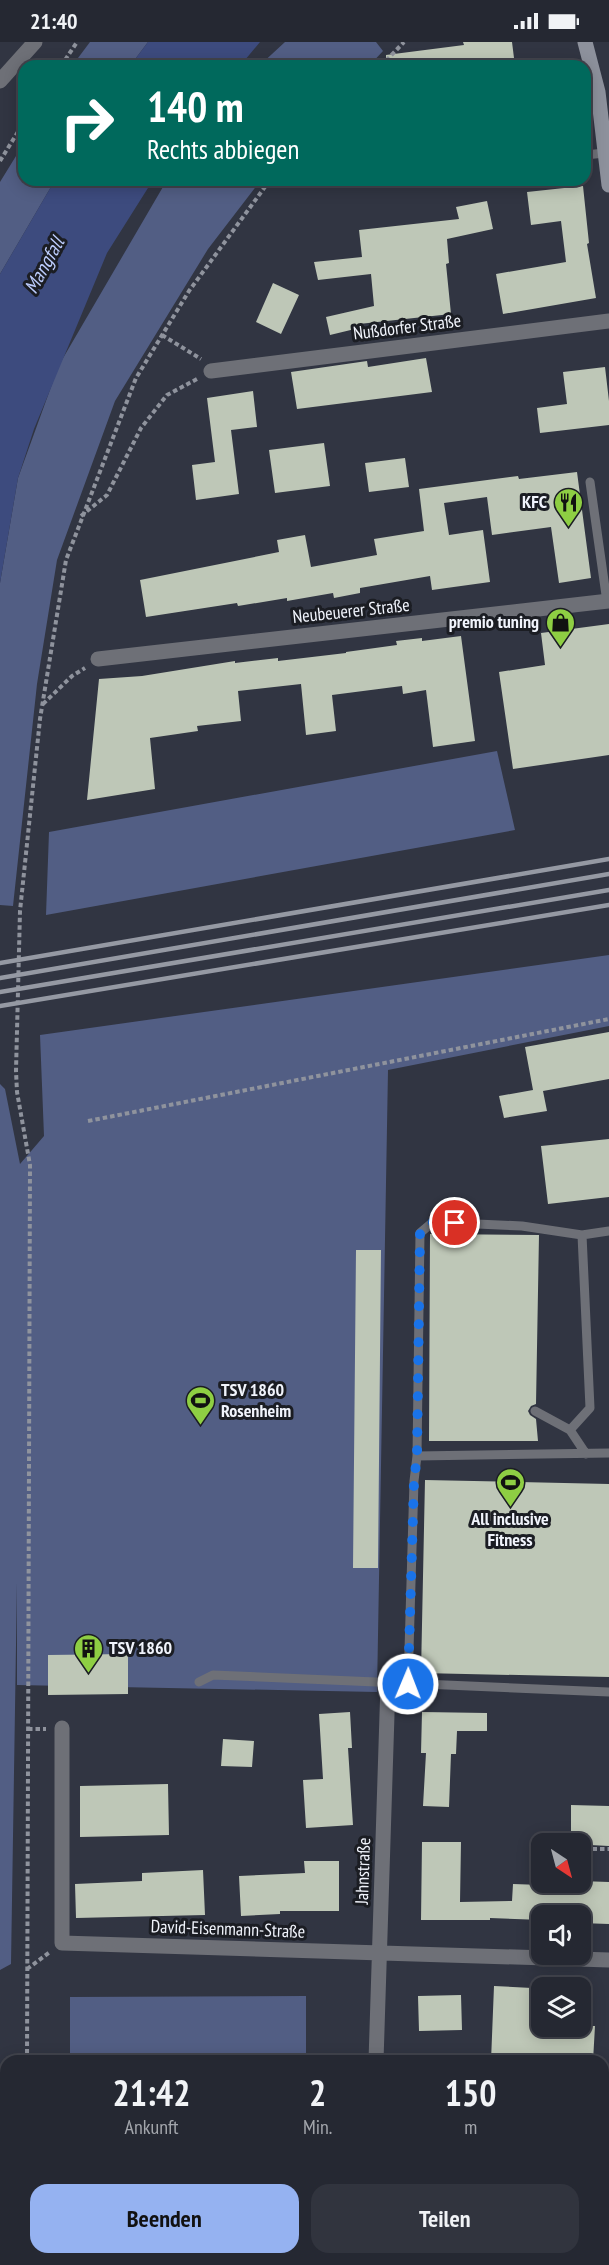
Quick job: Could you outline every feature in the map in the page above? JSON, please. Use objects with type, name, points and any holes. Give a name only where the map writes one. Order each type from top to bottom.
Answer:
[{"type":"main road","points":[[585,42],[590,60]]},
{"type":"main road","points":[[591,65],[598,92],[609,185]]},
{"type":"street","points":[[19,60],[35,42]]},
{"type":"street","points":[[0,81],[18,61]]},
{"type":"street","name":"Nußdorfer Straße","points":[[211,371],[609,321]]},
{"type":"street","name":"Neubeuerer Straße","points":[[98,659],[608,601]]},
{"type":"street","name":"Jahnstraße","points":[[376,2055],[388,1683]]},
{"type":"street","points":[[62,1728],[62,1943]]},
{"type":"street","name":"David-Eisenmann-Straße","points":[[62,1943],[609,1960]]},
{"type":"lane","points":[[591,154],[605,153]]},
{"type":"lane","points":[[590,482],[608,601]]},
{"type":"lane","points":[[408,1684],[414,1481],[417,1456],[420,1233],[433,1222],[582,1235],[609,1231]]},
{"type":"lane","points":[[570,1430],[590,1408],[582,1235]]},
{"type":"lane","points":[[535,1411],[570,1430],[586,1454]]},
{"type":"lane","points":[[417,1456],[609,1454]]},
{"type":"lane","points":[[199,1682],[213,1675],[609,1692]]},
{"type":"path","points":[[65,60],[77,42]]},
{"type":"path","points":[[387,60],[404,42]]},
{"type":"path","points":[[0,161],[18,132]]},
{"type":"path","points":[[27,2055],[30,1165],[17,1092],[16,1071],[21,912],[42,705],[66,560],[136,378],[189,291],[266,186]]},
{"type":"path","points":[[81,517],[107,495],[141,428],[166,395],[211,371],[200,356],[162,335]]},
{"type":"path","points":[[42,705],[72,676],[98,659]]},
{"type":"path","points":[[88,1121],[609,1019]]},
{"type":"path","points":[[591,1849],[609,1849]]},
{"type":"path","points":[[27,1969],[62,1943]]},
{"type":"shaded area","points":[[90,42],[148,42],[134,60],[76,60]]},
{"type":"shaded area","points":[[285,42],[376,42],[383,51],[375,60],[266,60]]},
{"type":"shaded area","points":[[18,153],[18,186],[51,186],[0,274],[0,182]]},
{"type":"shaded area","points":[[163,186],[256,186],[208,249],[115,401],[57,560],[37,684],[13,906],[0,905],[0,583],[18,478],[59,365]]},
{"type":"shaded area","points":[[497,751],[515,830],[46,915],[49,832]]},
{"type":"shaded area","name":"TSV 1860 Rosenheim","points":[[609,955],[609,1026],[388,1070],[377,1692],[17,1685],[17,1582],[11,1964],[0,1970],[0,1084],[5,1089],[20,1164],[44,1136],[40,1035]]},
{"type":"shaded area","points":[[306,1996],[306,2055],[70,2055],[70,1997]]},
{"type":"water","points":[[148,42],[260,42],[245,60],[134,60]]},
{"type":"water","name":"Mangfall","points":[[51,186],[149,186],[107,253],[34,429],[18,478],[0,583],[0,274]]},
{"type":"building","points":[[463,42],[512,42],[514,60],[386,60],[386,55],[464,45]]},
{"type":"building","points":[[583,186],[589,243],[587,244],[596,298],[503,314],[496,274],[566,262],[561,221],[531,225],[527,192]]},
{"type":"building","points":[[487,201],[493,229],[447,239],[449,263],[446,264],[451,314],[359,324],[359,328],[330,335],[326,317],[374,306],[371,274],[318,280],[314,262],[362,257],[359,230],[459,219],[456,207]]},
{"type":"building","points":[[273,283],[299,295],[281,334],[256,322]]},
{"type":"building","points":[[426,358],[432,392],[297,409],[291,372],[367,361],[368,367]]},
{"type":"building","points":[[605,367],[609,425],[540,433],[537,408],[567,404],[563,372]]},
{"type":"building","points":[[253,391],[257,427],[231,430],[239,494],[196,500],[192,465],[215,462],[207,398]]},
{"type":"building","points":[[324,443],[330,486],[275,493],[269,450]]},
{"type":"building","points":[[405,458],[409,487],[369,492],[365,463]]},
{"type":"building","points":[[577,472],[591,578],[559,583],[551,527],[492,535],[487,497],[444,503],[449,535],[483,530],[490,582],[432,590],[430,576],[360,588],[360,593],[334,598],[333,593],[287,601],[287,598],[238,606],[237,603],[146,617],[140,580],[279,552],[277,540],[305,535],[311,567],[377,555],[374,539],[424,531],[419,489],[518,476],[519,479]]},
{"type":"building","points":[[609,624],[609,755],[513,769],[499,672],[545,665],[541,633]]},
{"type":"building","points":[[461,636],[475,741],[433,747],[426,690],[403,694],[402,686],[332,695],[336,731],[306,735],[301,684],[238,691],[241,721],[197,726],[198,731],[150,738],[155,789],[87,800],[99,679],[142,676],[235,661],[235,663],[278,658],[278,661],[346,653],[397,645],[396,641],[422,638],[422,641]]},
{"type":"building","points":[[609,1032],[609,1079],[543,1091],[547,1111],[504,1118],[499,1096],[533,1090],[525,1047]]},
{"type":"building","points":[[609,1139],[609,1197],[548,1204],[541,1146]]},
{"type":"building","points":[[430,1234],[539,1235],[536,1404],[528,1411],[536,1419],[538,1441],[429,1441]]},
{"type":"building","points":[[356,1250],[381,1250],[378,1568],[353,1568]]},
{"type":"building","points":[[425,1480],[609,1484],[609,1677],[421,1673]]},
{"type":"building","name":"TSV 1860","points":[[128,1654],[128,1694],[48,1695],[48,1655]]},
{"type":"building","points":[[350,1712],[352,1748],[348,1748],[353,1825],[306,1828],[303,1780],[323,1779],[319,1714]]},
{"type":"building","points":[[422,1712],[487,1713],[487,1731],[457,1731],[456,1754],[451,1754],[449,1807],[423,1806],[426,1753],[421,1753]]},
{"type":"building","points":[[223,1739],[254,1741],[252,1767],[221,1766]]},
{"type":"building","points":[[168,1784],[169,1835],[80,1837],[80,1786]]},
{"type":"building","points":[[571,1805],[609,1806],[609,1846],[591,1845],[591,1833],[571,1833]]},
{"type":"building","points":[[422,1842],[461,1842],[460,1902],[512,1901],[513,1884],[531,1885],[531,1893],[591,1893],[591,1881],[609,1882],[609,1924],[591,1923],[591,1905],[531,1905],[531,1920],[421,1920]]},
{"type":"building","points":[[304,1861],[339,1861],[339,1911],[280,1911],[280,1914],[241,1916],[239,1876],[305,1873]]},
{"type":"building","points":[[203,1870],[205,1915],[76,1918],[75,1884],[142,1881],[142,1873]]},
{"type":"building","points":[[494,1986],[531,1988],[531,2037],[591,2037],[591,2026],[595,2026],[593,2055],[491,2055]]},
{"type":"building","points":[[461,1995],[462,2030],[419,2031],[418,1996]]},
{"type":"railway","points":[[0,963],[609,859]]},
{"type":"railway","points":[[0,978],[609,874]]},
{"type":"railway","points":[[0,992],[609,890]]},
{"type":"railway","points":[[0,1006],[609,905]]},
{"type":"place","name":"KFC","points":[[568,528]]},
{"type":"place","name":"premio tuning","points":[[560,648]]},
{"type":"place","name":"TSV 1860 Rosenheim","points":[[200,1426]]},
{"type":"place","name":"All inclusive Fitness","points":[[510,1508]]},
{"type":"place","name":"TSV 1860","points":[[88,1674]]},
{"type":"route","points":[[408,1684],[414,1481],[417,1456],[420,1233],[433,1222],[455,1223]]}]
